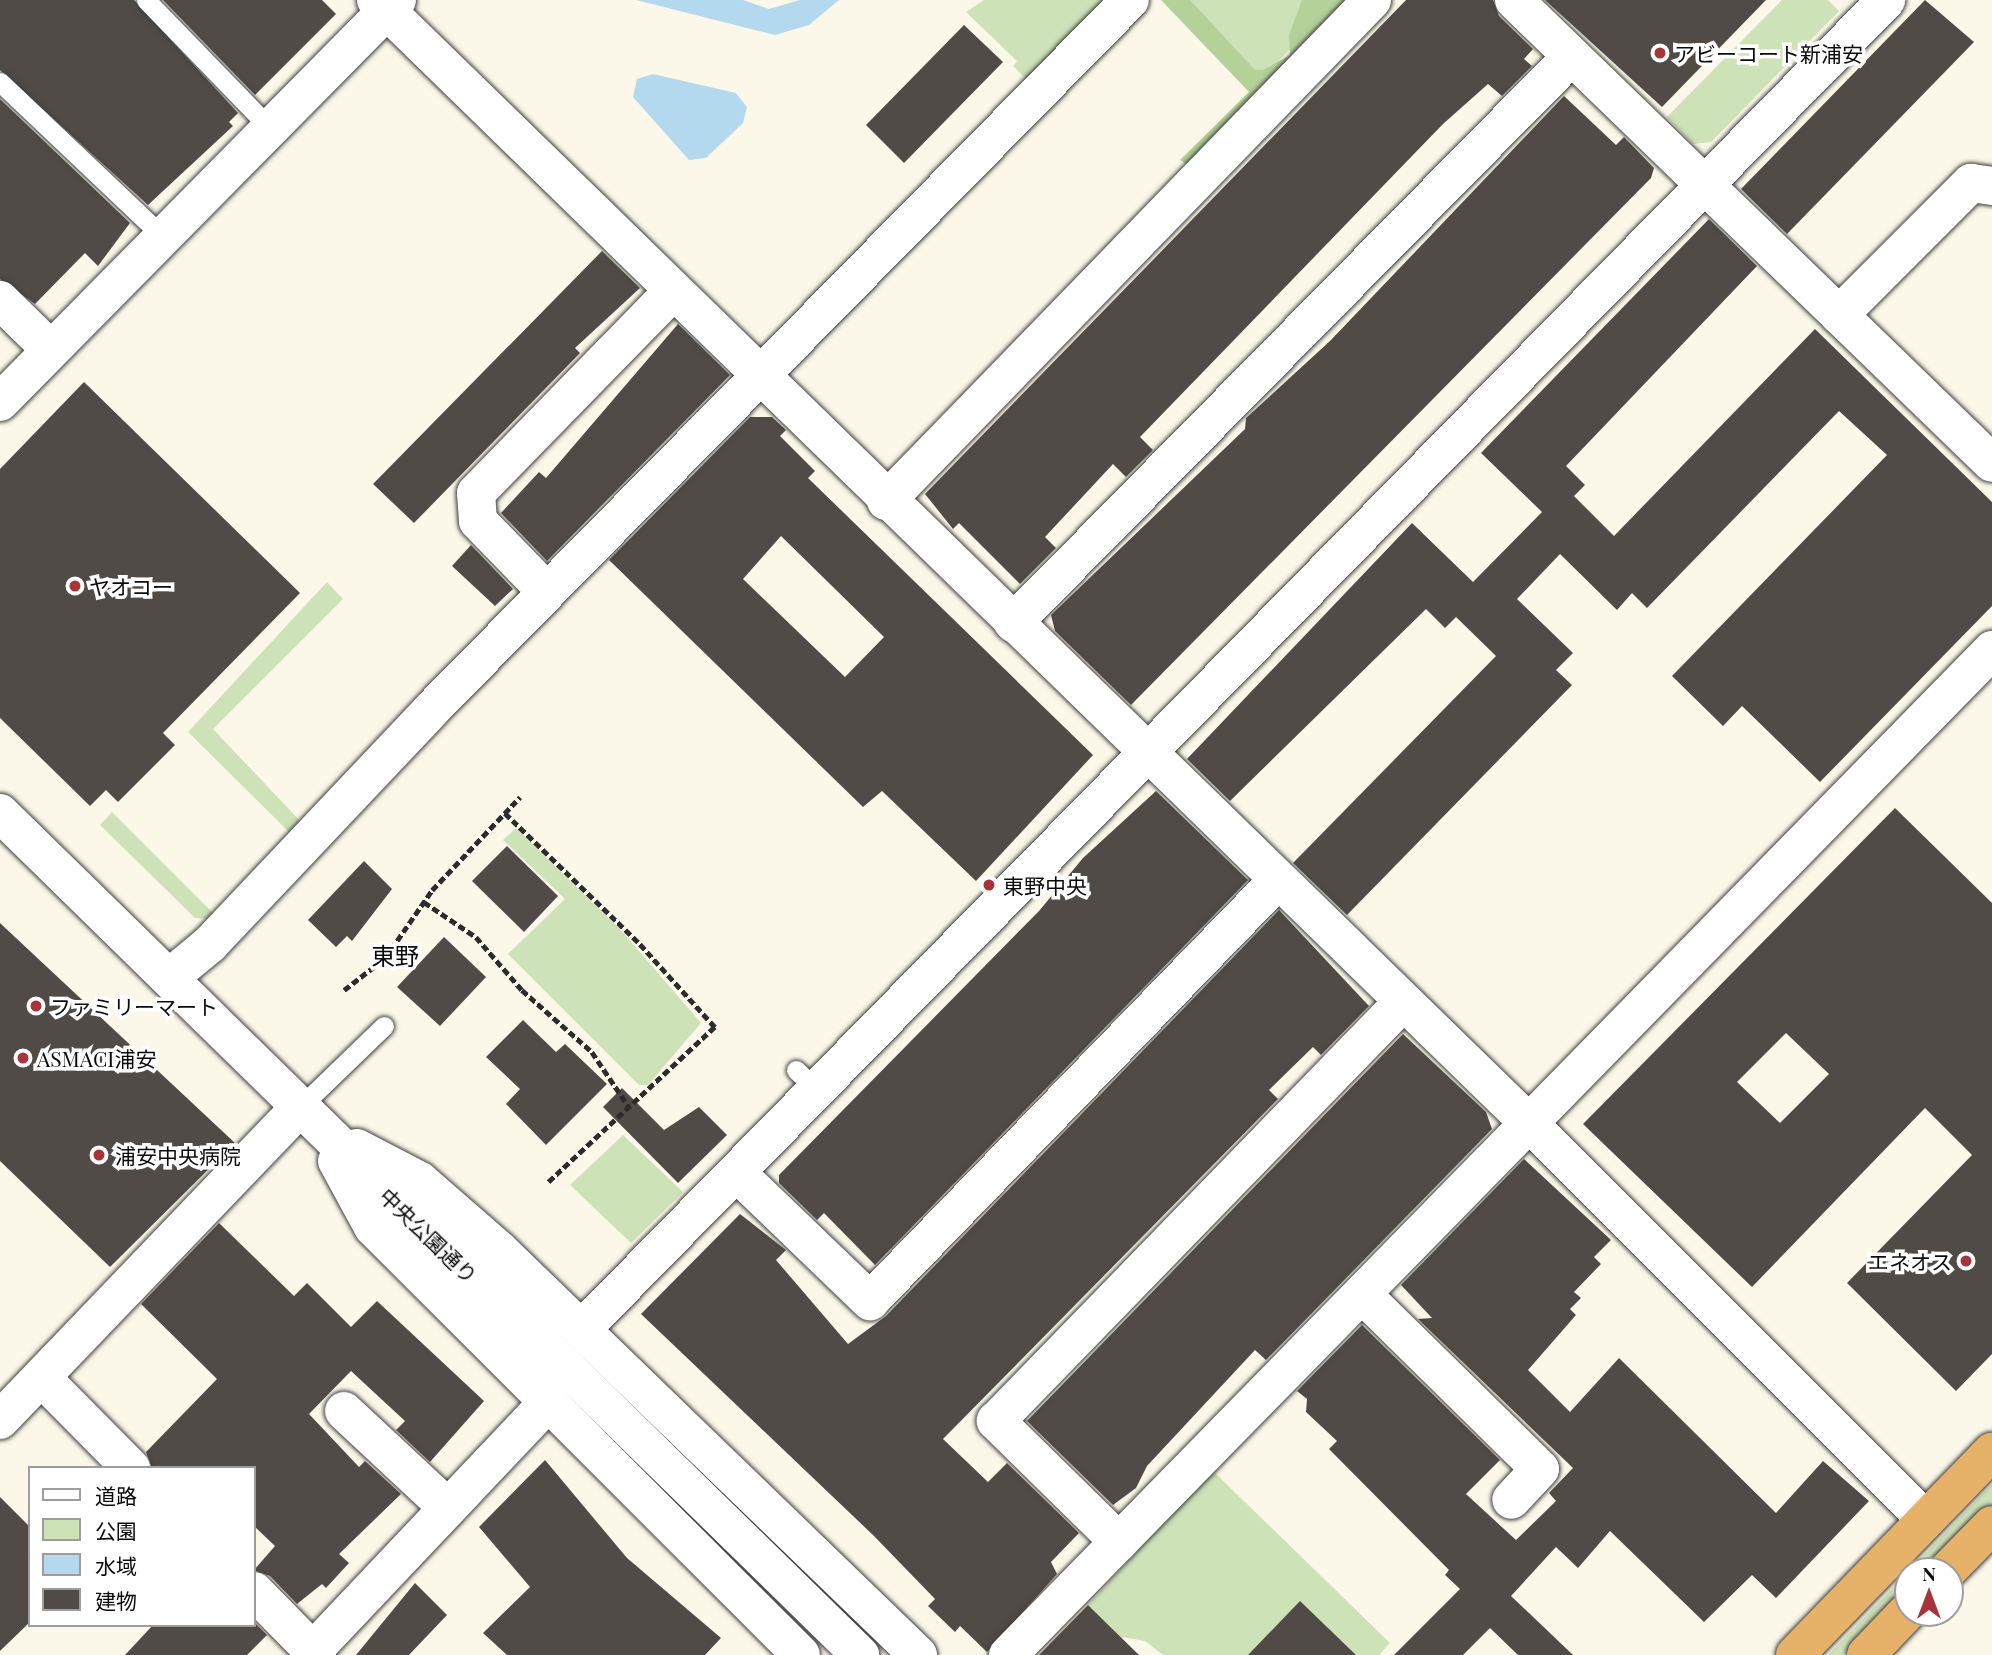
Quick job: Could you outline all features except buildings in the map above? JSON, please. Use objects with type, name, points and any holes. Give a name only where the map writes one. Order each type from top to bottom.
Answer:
[{"type":"highway","points":[[1795,1655],[1992,1452]]},
{"type":"highway","points":[[1961,1557],[1992,1525]]},
{"type":"highway","points":[[1866,1655],[1894,1626]]},
{"type":"street","points":[[169,978],[210,944],[547,592],[1130,0]]},
{"type":"street","points":[[886,501],[1371,0]]},
{"type":"street","points":[[1514,0],[1708,182],[1839,315],[1992,463]]},
{"type":"street","points":[[582,1329],[737,1173],[806,1080],[1149,752],[1886,0]]},
{"type":"street","points":[[0,402],[387,3],[758,377],[1149,752],[1530,1124],[1926,1520]]},
{"type":"street","points":[[1013,623],[1572,56]]},
{"type":"street","points":[[1839,315],[1971,183],[1992,186]]},
{"type":"street","points":[[547,592],[478,521],[476,493],[672,292]]},
{"type":"street","points":[[0,300],[50,349]]},
{"type":"street","points":[[1008,1655],[1992,650]]},
{"type":"street","name":"中央公園通り","points":[[0,813],[860,1655]]},
{"type":"street","points":[[737,1173],[870,1301],[1278,880]]},
{"type":"street","points":[[1119,1542],[996,1421],[1403,1002]]},
{"type":"street","points":[[310,1119],[420,1181],[582,1329],[918,1655]]},
{"type":"street","points":[[0,1420],[310,1119]]},
{"type":"street","points":[[310,1119],[373,1227],[546,1404],[801,1655]]},
{"type":"street","points":[[1363,1294],[1540,1469],[1511,1500]]},
{"type":"street","points":[[42,1378],[129,1466]]},
{"type":"street","points":[[256,1593],[313,1654],[546,1404]]},
{"type":"street","points":[[344,1411],[448,1508]]},
{"type":"lane","points":[[146,0],[267,125]]},
{"type":"lane","points":[[0,82],[161,234]]},
{"type":"lane","points":[[310,1119],[384,1026]]},
{"type":"path","points":[[344,990],[385,958],[424,902],[520,797]]},
{"type":"path","points":[[505,813],[715,1027],[548,1184]]},
{"type":"path","points":[[424,902],[476,937],[522,990],[592,1052],[629,1107]]},
{"type":"green space","points":[[984,0],[1110,0],[1029,82],[1013,66],[1017,61],[966,12]]},
{"type":"green space","points":[[1161,0],[1190,0],[1255,70],[1263,70],[1290,55],[1289,35],[1302,0],[1353,0],[1194,169],[1180,160],[1249,92]]},
{"type":"green space","points":[[1175,0],[1324,0],[1331,7],[1259,81]]},
{"type":"green space","points":[[1782,0],[1828,0],[1839,11],[1711,142],[1693,144],[1667,117]]},
{"type":"green space","points":[[327,582],[343,599],[213,729],[304,825],[293,836],[188,732]]},
{"type":"green space","points":[[112,812],[215,915],[211,919],[195,918],[100,825]]},
{"type":"green space","points":[[516,828],[620,929],[701,1023],[648,1085],[639,1085],[508,954],[565,899],[503,840]]},
{"type":"green space","points":[[623,1135],[683,1192],[631,1243],[570,1185]]},
{"type":"green space","points":[[1212,1470],[1390,1643],[1379,1655],[1163,1655],[1145,1641],[1121,1637],[1088,1605]]},
{"type":"green space","points":[[1992,1484],[1992,1505],[1940,1557],[1922,1557]]},
{"type":"green space","points":[[1894,1587],[1894,1604],[1843,1655],[1828,1655]]},
{"type":"water","points":[[636,0],[743,0],[769,9],[800,0],[839,0],[809,25],[775,35]]},
{"type":"water","points":[[653,74],[736,93],[747,107],[743,123],[706,158],[689,160],[633,97],[637,79]]},
{"type":"place","name":"アビーコート新浦安","points":[[1660,53]]},
{"type":"place","name":"ヤオコー","points":[[75,586]]},
{"type":"place","name":"東野中央","points":[[989,885]]},
{"type":"place","name":"ファミリーマート","points":[[36,1006]]},
{"type":"place","name":"ASMACI浦安","points":[[23,1058]]},
{"type":"place","name":"浦安中央病院","points":[[99,1155]]},
{"type":"place","name":"エネオス","points":[[1966,1261]]},
{"type":"district","name":"東野","points":[[395,956]]}]
